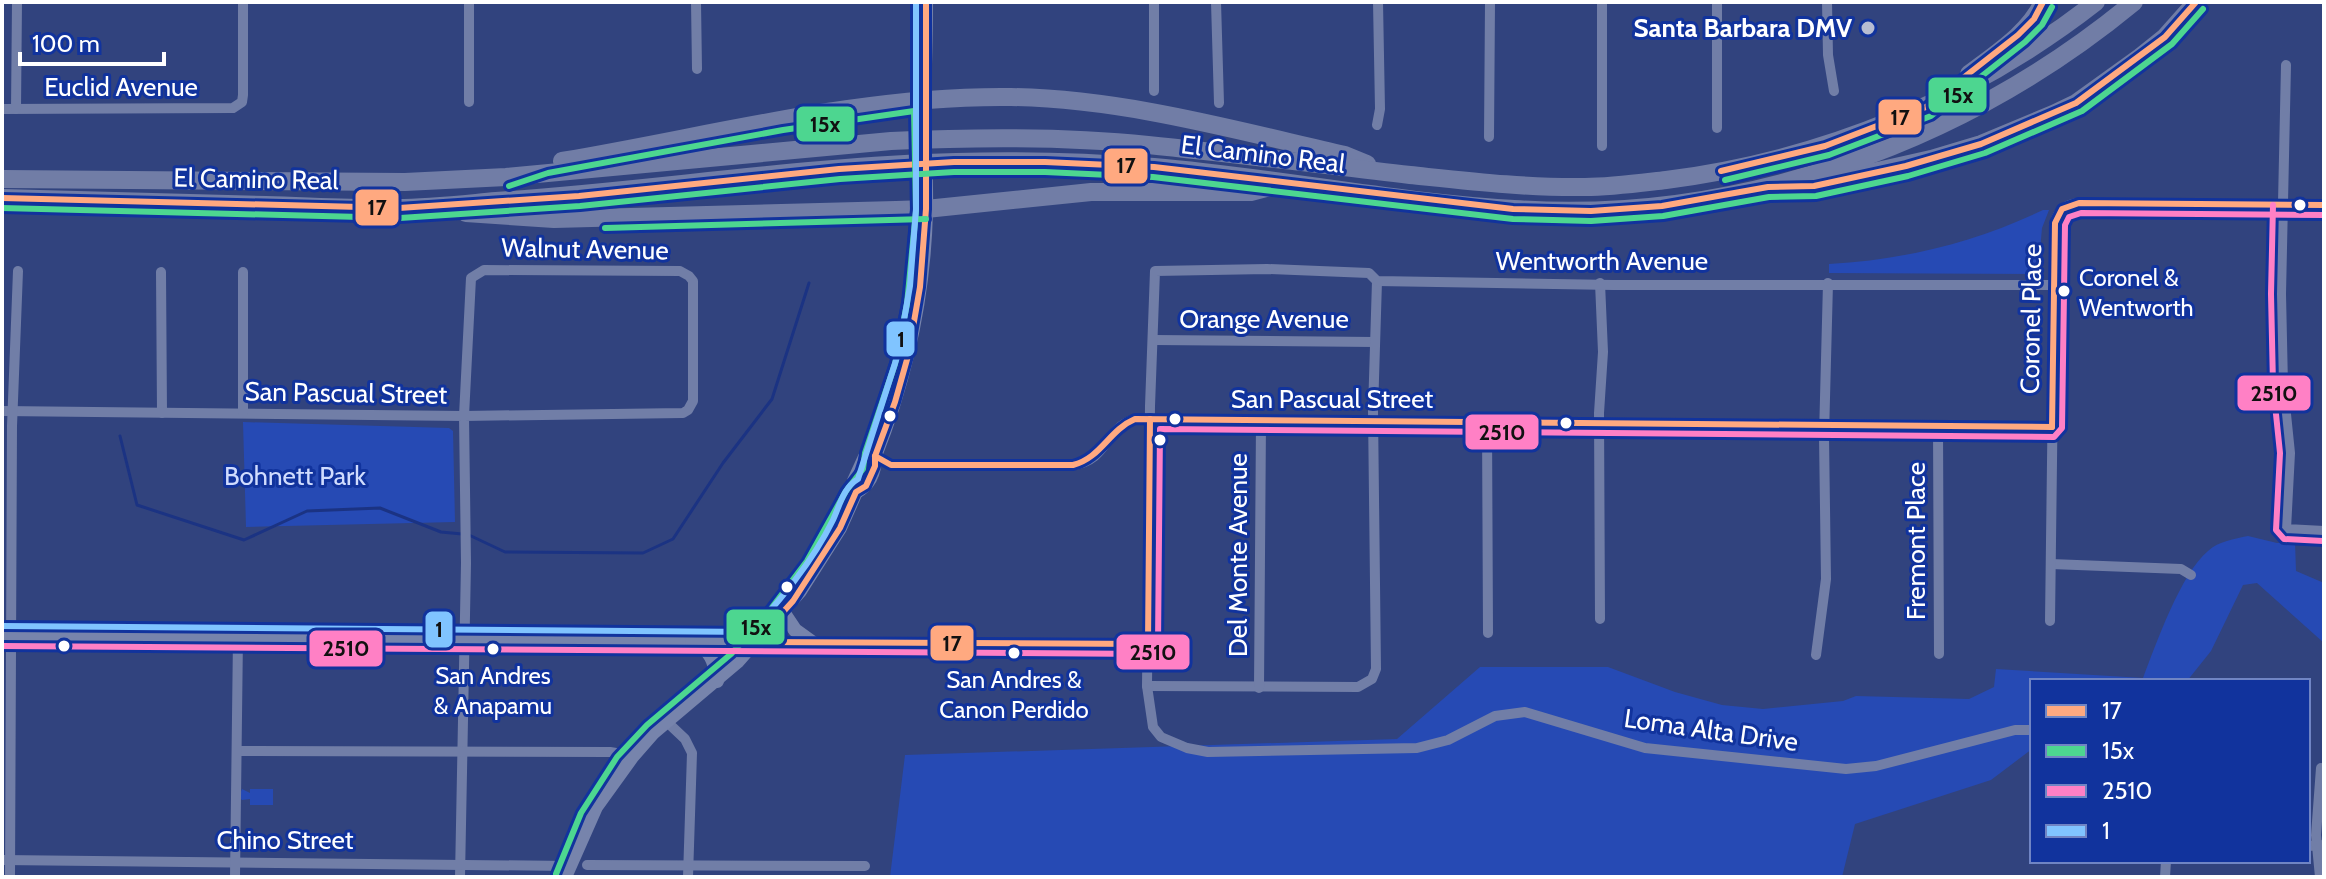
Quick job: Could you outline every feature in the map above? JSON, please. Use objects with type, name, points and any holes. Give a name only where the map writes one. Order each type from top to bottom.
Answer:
[{"type":"highway","points":[[1926,107],[2018,35],[2034,19],[2043,2]]},
{"type":"highway","name":"El Camino Real","points":[[2,179],[405,182],[506,177],[891,141],[954,138],[1145,145],[1527,186],[1588,187],[1660,180],[1758,164],[1825,146],[1926,107],[2030,49],[2096,2]]},
{"type":"highway","name":"El Camino Real","points":[[2,198],[399,208],[579,196],[954,162],[1154,167],[1483,207],[1552,211],[1662,206],[1768,187],[1849,164],[1946,124],[2049,65],[2134,2]]},
{"type":"highway","points":[[1768,187],[1814,186],[1906,166],[1981,144],[2029,125],[2076,103],[2115,77],[2165,37],[2196,2]]},
{"type":"highway","points":[[506,177],[545,163],[925,91],[1119,106],[1345,155],[1384,172]]},
{"type":"highway","points":[[399,208],[554,219],[926,209],[1091,192],[1251,192],[1286,183]]},
{"type":"main road","points":[[567,871],[596,807],[628,761],[653,733],[717,681],[800,591],[840,528],[856,492],[854,481],[859,467],[865,457],[875,456],[895,402],[915,322],[924,253],[926,2]]},
{"type":"main road","points":[[783,612],[795,630],[813,643]]},
{"type":"main road","points":[[7,636],[756,642]]},
{"type":"main road","points":[[692,640],[704,647],[715,660],[717,681]]},
{"type":"street","points":[[16,109],[17,2]]},
{"type":"street","name":"Euclid Avenue","points":[[2,109],[228,109],[239,106],[243,95],[243,2]]},
{"type":"street","points":[[469,2],[469,102]]},
{"type":"street","points":[[696,2],[697,69]]},
{"type":"street","points":[[1154,2],[1154,91]]},
{"type":"street","points":[[1216,2],[1219,103]]},
{"type":"street","points":[[1377,125],[1380,109],[1378,2]]},
{"type":"street","points":[[1489,137],[1490,2]]},
{"type":"street","points":[[1602,2],[1602,146]]},
{"type":"street","points":[[1717,2],[1717,128]]},
{"type":"street","points":[[1827,2],[1828,55],[1834,91]]},
{"type":"street","points":[[2286,65],[2283,385],[2290,453],[2286,529],[2324,531]]},
{"type":"street","name":"Coronel Place","points":[[2050,621],[2053,285],[2058,213],[2073,203],[2283,205]]},
{"type":"street","points":[[2283,205],[2324,205]]},
{"type":"street","name":"Walnut Avenue","points":[[464,416],[469,283],[474,273],[484,270],[686,273],[693,281],[693,401],[688,410]]},
{"type":"street","name":"Wentworth Avenue","points":[[1154,340],[1155,271],[1323,270],[1369,273],[1377,281],[2053,285]]},
{"type":"street","points":[[10,877],[6,860],[7,411],[18,271]]},
{"type":"street","points":[[161,272],[162,413]]},
{"type":"street","points":[[243,272],[243,413]]},
{"type":"street","points":[[1154,340],[1150,419],[1147,686],[1363,686],[1372,679],[1376,669],[1374,342],[1377,281]]},
{"type":"street","points":[[1600,283],[1603,352],[1599,424],[1600,619]]},
{"type":"street","points":[[1816,655],[1826,579],[1824,427],[1828,283]]},
{"type":"street","name":"Orange Avenue","points":[[1154,340],[1374,342]]},
{"type":"street","name":"San Pascual Street","points":[[7,411],[464,416],[683,413],[688,410]]},
{"type":"street","points":[[460,877],[466,515],[464,416]]},
{"type":"street","name":"San Pascual Street","points":[[875,456],[891,465],[1073,465],[1089,462],[1098,455],[1112,433],[1124,422],[1150,419],[2052,427]]},
{"type":"street","name":"Del Monte Avenue","points":[[1259,688],[1261,422]]},
{"type":"street","points":[[1487,422],[1488,633]]},
{"type":"street","name":"Fremont Place","points":[[1938,427],[1939,654]]},
{"type":"street","points":[[2051,564],[2181,569],[2191,575]]},
{"type":"street","points":[[235,877],[238,637]]},
{"type":"street","points":[[756,642],[1148,644]]},
{"type":"street","name":"Loma Alta Drive","points":[[1147,686],[1156,732],[1166,741],[1187,748],[1225,753],[1403,749],[1448,740],[1501,715],[1525,712],[1645,748],[1846,769],[1876,766],[2015,730],[2030,730]]},
{"type":"street","points":[[667,722],[685,739],[692,753],[688,877]]},
{"type":"street","points":[[237,751],[610,752],[628,761]]},
{"type":"street","points":[[2320,877],[2316,846],[2321,768]]},
{"type":"street","name":"Chino Street","points":[[6,860],[461,863],[567,871]]},
{"type":"street","points":[[587,865],[865,866]]},
{"type":"green space","points":[[2049,210],[2042,228],[2038,274],[1829,273],[1829,264],[1939,248]]},
{"type":"green space","name":"Bohnett Park","points":[[243,422],[449,428],[453,431],[455,522],[246,527]]},
{"type":"green space","points":[[2248,536],[2277,543],[2295,542],[2296,571],[2324,583],[2324,643],[2257,583],[2243,585],[2211,651],[2189,679],[2030,679],[2030,751],[1991,780],[1855,824],[1842,877],[890,877],[905,755],[1397,739],[1480,667],[1608,667],[1675,692],[1722,705],[1763,709],[1843,701],[1856,696],[1969,699],[1994,687],[1996,669],[2143,678],[2170,610],[2188,575],[2208,551],[2227,541]]},
{"type":"green space","points":[[242,789],[250,793],[250,789],[273,789],[273,805],[250,805],[250,799],[242,800],[239,797]]},
{"type":"waterway","points":[[469,535],[505,552],[643,553],[673,539],[723,463],[772,399],[809,283]]},
{"type":"waterway","points":[[120,436],[137,505],[244,540],[307,511],[380,508],[441,532],[462,534]]},
{"type":"transit line","name":"1","points":[[749,635],[805,566],[825,536],[845,492],[858,479],[898,354],[910,286],[916,209],[916,2]]},
{"type":"transit line","name":"17","points":[[756,642],[793,601],[840,528],[856,492],[866,486],[875,466],[875,456],[908,356],[920,287],[926,209],[926,2]]},
{"type":"transit line","name":"17","points":[[1721,171],[1825,146],[1926,107],[2018,35],[2034,19],[2043,2]]},
{"type":"transit line","name":"17","points":[[2,198],[399,208],[579,196],[839,169],[954,162],[1045,162],[1154,167],[1513,209],[1591,211],[1662,206],[1768,187],[1814,186],[1906,166],[1981,144],[2076,103],[2165,37],[2196,2]]},
{"type":"transit line","name":"15x","points":[[1725,180],[1829,155],[1931,116],[2025,42],[2042,25],[2052,7]]},
{"type":"transit line","name":"15x","points":[[2,208],[400,218],[580,206],[840,179],[954,172],[1045,172],[1153,177],[1513,219],[1591,221],[1663,216],[1769,197],[1816,196],[1908,176],[1985,153],[2082,111],[2172,44],[2203,9]]},
{"type":"transit line","name":"15x","points":[[509,186],[548,173],[783,130],[914,111],[916,211],[907,304],[895,364],[865,453],[863,469],[846,491],[807,561],[764,618],[731,654],[647,725],[617,757],[581,813],[556,874]]},
{"type":"transit line","name":"17","points":[[2052,427],[2055,223],[2062,209],[2079,203],[2324,205]]},
{"type":"transit line","name":"2510","points":[[2273,205],[2273,385],[2280,453],[2276,530],[2284,539],[2323,541]]},
{"type":"transit line","name":"2510","points":[[2,646],[1150,654],[1158,644],[1160,429],[2054,437],[2062,428],[2065,225],[2069,217],[2081,213],[2324,215]]},
{"type":"transit line","name":"15x","points":[[605,228],[926,219]]},
{"type":"transit line","name":"17","points":[[875,456],[891,465],[1073,465],[1091,456],[1118,430],[1135,419],[2052,427]]},
{"type":"transit line","name":"17","points":[[1148,644],[1150,419]]},
{"type":"transit line","name":"1","points":[[2,626],[756,632]]},
{"type":"transit line","name":"17","points":[[756,642],[1148,644]]},
{"type":"place","name":"Santa Barbara DMV","points":[[1868,28]]},
{"type":"place","name":"Coronel & Wentworth","points":[[2064,291]]},
{"type":"place","name":"San Andres & Anapamu","points":[[493,649]]},
{"type":"place","name":"San Andres & Canon Perdido","points":[[1014,653]]}]
